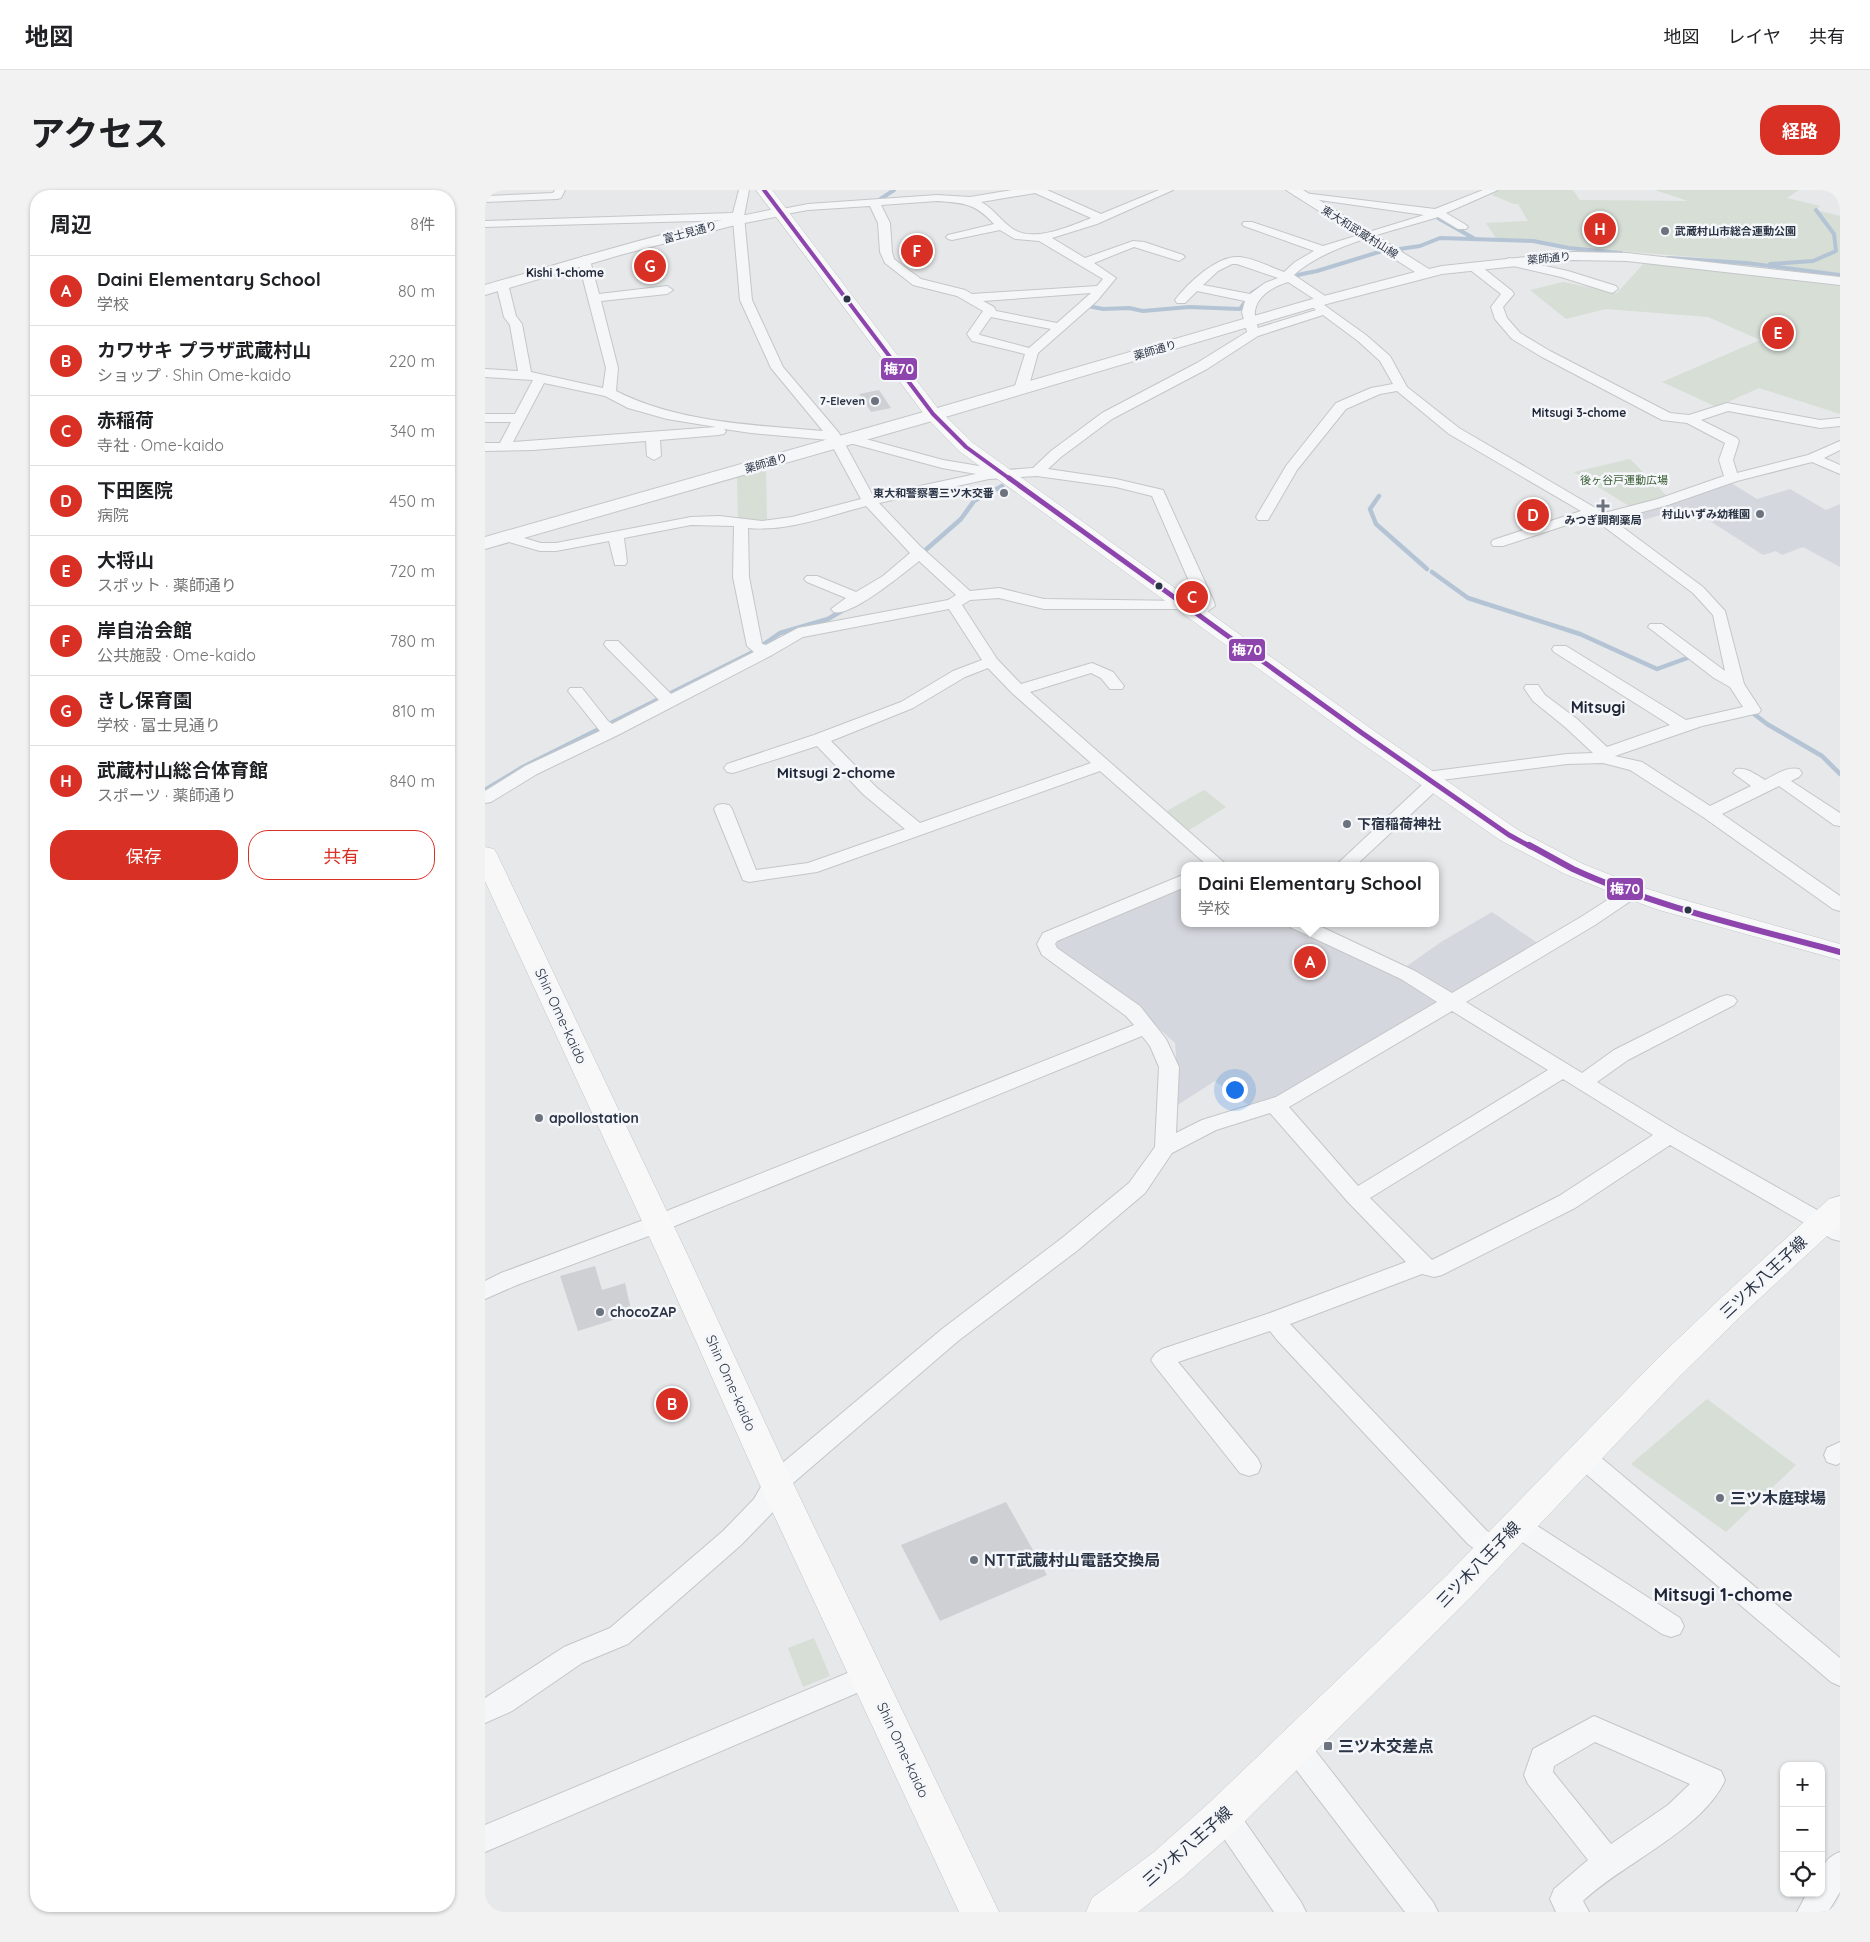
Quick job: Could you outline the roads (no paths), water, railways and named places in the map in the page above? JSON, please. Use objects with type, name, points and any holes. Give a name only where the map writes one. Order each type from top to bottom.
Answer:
[{"type":"main road","points":[[764,190],[933,414],[966,447],[1479,816],[1527,845],[1574,869],[1632,892],[1685,909],[1840,952]]},
{"type":"main road","name":"Shin Ome-kaido","points":[[485,854],[777,1483],[979,1912]]},
{"type":"main road","name":"三ツ木八王子線","points":[[1106,1912],[1168,1865],[1224,1815],[1458,1587],[1682,1354],[1834,1220]]},
{"type":"street","points":[[487,196],[557,196],[560,190]]},
{"type":"street","points":[[745,190],[738,218],[747,300],[777,368],[841,439],[869,502],[921,554],[959,600],[991,662],[1018,690],[1214,862]]},
{"type":"street","points":[[781,212],[809,203],[938,194],[970,200],[1033,190]]},
{"type":"street","points":[[1038,190],[1101,218]]},
{"type":"street","points":[[970,200],[996,218],[1000,226],[1023,238],[1043,238],[1101,218],[1168,190]]},
{"type":"street","points":[[1301,193],[1331,190]]},
{"type":"street","points":[[1195,287],[1249,298],[1273,283],[1288,277],[1299,264],[1323,250],[1434,215],[1493,190]]},
{"type":"street","points":[[1301,193],[1436,213],[1447,217],[1462,227]]},
{"type":"street","name":"東大和武蔵村山線","points":[[1301,193],[1426,273]]},
{"type":"street","points":[[868,199],[884,223],[886,252],[889,261],[917,282],[961,293],[986,306],[990,310],[973,334],[976,338],[1032,352]]},
{"type":"street","name":"富士見通り","points":[[485,290],[584,260],[738,218],[781,212]]},
{"type":"street","points":[[485,224],[738,218]]},
{"type":"street","points":[[1248,224],[1296,239],[1323,250]]},
{"type":"street","points":[[952,237],[1000,226]]},
{"type":"street","points":[[1021,389],[1032,352],[1093,298],[1110,278],[1043,238]]},
{"type":"street","points":[[1115,241],[1127,246]]},
{"type":"street","points":[[1085,263],[1127,246],[1140,244],[1179,256]]},
{"type":"street","name":"薬師通り","points":[[485,543],[841,439],[1251,328],[1426,273],[1473,266],[1573,256],[1627,257],[1840,281]]},
{"type":"street","points":[[584,260],[612,368],[609,393]]},
{"type":"street","points":[[1181,300],[1216,268],[1231,260],[1238,260],[1288,277],[1385,359],[1401,386],[1423,407],[1454,431],[1598,515],[1698,590],[1720,614],[1737,684],[1753,710],[1733,713],[1683,726],[1604,756],[1567,759],[1429,780],[1348,862]]},
{"type":"street","points":[[1509,262],[1564,274],[1612,289]]},
{"type":"street","points":[[1473,266],[1508,294],[1524,299]]},
{"type":"street","points":[[502,284],[510,317],[516,324],[525,375]]},
{"type":"street","points":[[970,298],[1100,289]]},
{"type":"street","points":[[594,298],[667,290]]},
{"type":"street","points":[[1508,294],[1497,307],[1497,313],[1516,336],[1586,376],[1667,417],[1691,420],[1732,441],[1726,460],[1732,478]]},
{"type":"street","points":[[1037,472],[1056,454],[1107,416],[1202,366],[1251,328],[1247,311],[1249,298]]},
{"type":"street","points":[[988,313],[1059,327]]},
{"type":"street","points":[[485,373],[525,375],[609,393],[633,405],[673,416],[751,429],[841,439],[941,464],[1003,475]]},
{"type":"street","points":[[504,447],[539,379]]},
{"type":"street","points":[[1263,517],[1283,480],[1341,406],[1376,391],[1401,386]]},
{"type":"street","points":[[1691,420],[1727,407],[1820,424],[1840,422]]},
{"type":"street","points":[[485,418],[520,418]]},
{"type":"street","points":[[485,447],[751,429]]},
{"type":"street","points":[[653,436],[654,456]]},
{"type":"street","points":[[1498,543],[1598,515],[1663,502],[1732,478],[1813,458],[1840,445]]},
{"type":"street","points":[[1813,458],[1840,470]]},
{"type":"street","points":[[485,798],[607,728],[761,649],[799,634],[999,593],[1044,604],[1191,610],[1207,606],[1207,602],[1158,493],[1116,483],[1037,472],[989,475],[908,492],[792,521],[762,525],[719,520],[691,521],[556,547],[540,547],[507,537]]},
{"type":"street","points":[[741,524],[741,577],[761,649]]},
{"type":"street","points":[[615,536],[621,562]]},
{"type":"street","points":[[839,609],[888,579],[921,554]]},
{"type":"street","points":[[812,579],[858,598]]},
{"type":"street","points":[[1657,627],[1720,675],[1737,684]]},
{"type":"street","points":[[612,644],[665,698]]},
{"type":"street","points":[[1560,649],[1683,726]]},
{"type":"street","points":[[733,768],[819,739],[907,705],[959,674],[991,662]]},
{"type":"street","points":[[1018,690],[1092,668],[1107,675],[1116,686]]},
{"type":"street","points":[[1533,688],[1539,698],[1571,723],[1604,756],[1636,766],[1709,813],[1839,904]]},
{"type":"street","points":[[576,691],[607,728]]},
{"type":"street","points":[[819,739],[870,791],[918,830]]},
{"type":"street","points":[[723,808],[749,876],[811,868],[1104,764]]},
{"type":"street","points":[[1742,773],[1764,787]]},
{"type":"street","points":[[1709,813],[1764,787],[1790,779],[1840,821]]},
{"type":"street","points":[[1165,1148],[1169,1067],[1159,1044],[1133,1011],[1049,951],[1047,941],[1051,937],[1181,882]]},
{"type":"street","points":[[485,1711],[503,1702],[573,1655],[619,1636],[732,1538],[763,1506],[777,1483],[950,1335],[1070,1244],[1137,1188],[1165,1148],[1209,1125],[1275,1105],[1453,1002],[1588,921],[1632,892]]},
{"type":"street","points":[[1306,927],[1395,968],[1669,1135],[1834,1220]]},
{"type":"street","points":[[1583,1082],[1621,1056],[1727,1001]]},
{"type":"street","points":[[485,1291],[509,1279],[657,1224],[699,1205],[1145,1028]]},
{"type":"street","points":[[1356,1197],[1563,1070]]},
{"type":"street","points":[[1275,1105],[1356,1197],[1422,1265],[1434,1268],[1567,1202],[1669,1135]]},
{"type":"street","points":[[1249,1466],[1163,1360],[1170,1355],[1275,1320],[1422,1265]]},
{"type":"street","points":[[1275,1320],[1285,1334],[1477,1537],[1493,1549]]},
{"type":"street","points":[[1583,1457],[1840,1674]]},
{"type":"street","points":[[1516,1525],[1671,1626]]},
{"type":"street","points":[[485,1839],[869,1676]]},
{"type":"street","points":[[1574,1912],[1564,1899],[1579,1883],[1608,1862],[1661,1829],[1698,1798],[1711,1780],[1594,1728],[1543,1758],[1538,1775],[1608,1862]]},
{"type":"street","points":[[1294,1745],[1423,1912]]},
{"type":"street","points":[[1224,1815],[1291,1912]]},
{"type":"street","points":[[1812,1912],[1840,1866]]},
{"type":"waterway","points":[[879,200],[894,190]]},
{"type":"waterway","points":[[1770,264],[1813,261],[1836,251],[1834,234],[1816,210]]},
{"type":"waterway","points":[[1438,218],[1475,239]]},
{"type":"waterway","points":[[1288,277],[1317,271],[1379,252],[1420,246],[1440,238],[1533,241],[1569,248],[1621,253]]},
{"type":"waterway","points":[[1668,258],[1746,263],[1840,275]]},
{"type":"waterway","points":[[1088,306],[1103,309],[1129,308],[1143,311],[1189,307],[1240,309],[1252,293],[1265,285]]},
{"type":"waterway","points":[[921,554],[961,519],[974,501],[1002,486]]},
{"type":"waterway","points":[[1379,496],[1370,509],[1376,524],[1427,569]]},
{"type":"waterway","points":[[1432,572],[1468,598],[1580,634],[1657,669],[1690,657]]},
{"type":"waterway","points":[[485,790],[523,767],[751,653],[780,633],[828,619],[845,609]]},
{"type":"waterway","points":[[1754,714],[1767,724],[1822,756],[1840,774]]},
{"type":"place","name":"武蔵村山総合体育館","points":[[1600,229]]},
{"type":"place","name":"武蔵村山市総合運動公園","points":[[1665,231]]},
{"type":"place","name":"岸自治会館","points":[[917,251]]},
{"type":"place","name":"きし保育園","points":[[650,266]]},
{"type":"place","name":"大将山","points":[[1778,333]]},
{"type":"place","name":"7-Eleven","points":[[875,401]]},
{"type":"place","name":"東大和警察署三ツ木交番","points":[[1004,493]]},
{"type":"place","name":"みつぎ調剤薬局","points":[[1603,506]]},
{"type":"place","name":"村山いずみ幼稚園","points":[[1760,514]]},
{"type":"place","name":"下田医院","points":[[1533,515]]},
{"type":"place","name":"赤稲荷","points":[[1192,597]]},
{"type":"place","name":"下宿稲荷神社","points":[[1347,824]]},
{"type":"place","name":"Daini Elementary School","points":[[1310,962]]},
{"type":"place","name":"apollostation","points":[[539,1118]]},
{"type":"place","name":"chocoZAP","points":[[600,1312]]},
{"type":"place","name":"カワサキ プラザ武蔵村山","points":[[672,1404]]},
{"type":"place","name":"三ツ木庭球場","points":[[1720,1498]]},
{"type":"place","name":"NTT武蔵村山電話交換局","points":[[974,1560]]},
{"type":"place","name":"三ツ木交差点","points":[[1328,1746]]},
{"type":"district","name":"Kishi 1-chome","points":[[565,272]]},
{"type":"district","name":"Mitsugi 3-chome","points":[[1579,412]]},
{"type":"district","name":"Mitsugi","points":[[1598,707]]},
{"type":"district","name":"Mitsugi 2-chome","points":[[836,772]]},
{"type":"district","name":"Mitsugi 1-chome","points":[[1723,1594]]},
{"type":"park label","name":"後ヶ谷戸運動広場","points":[[1624,480]]}]
